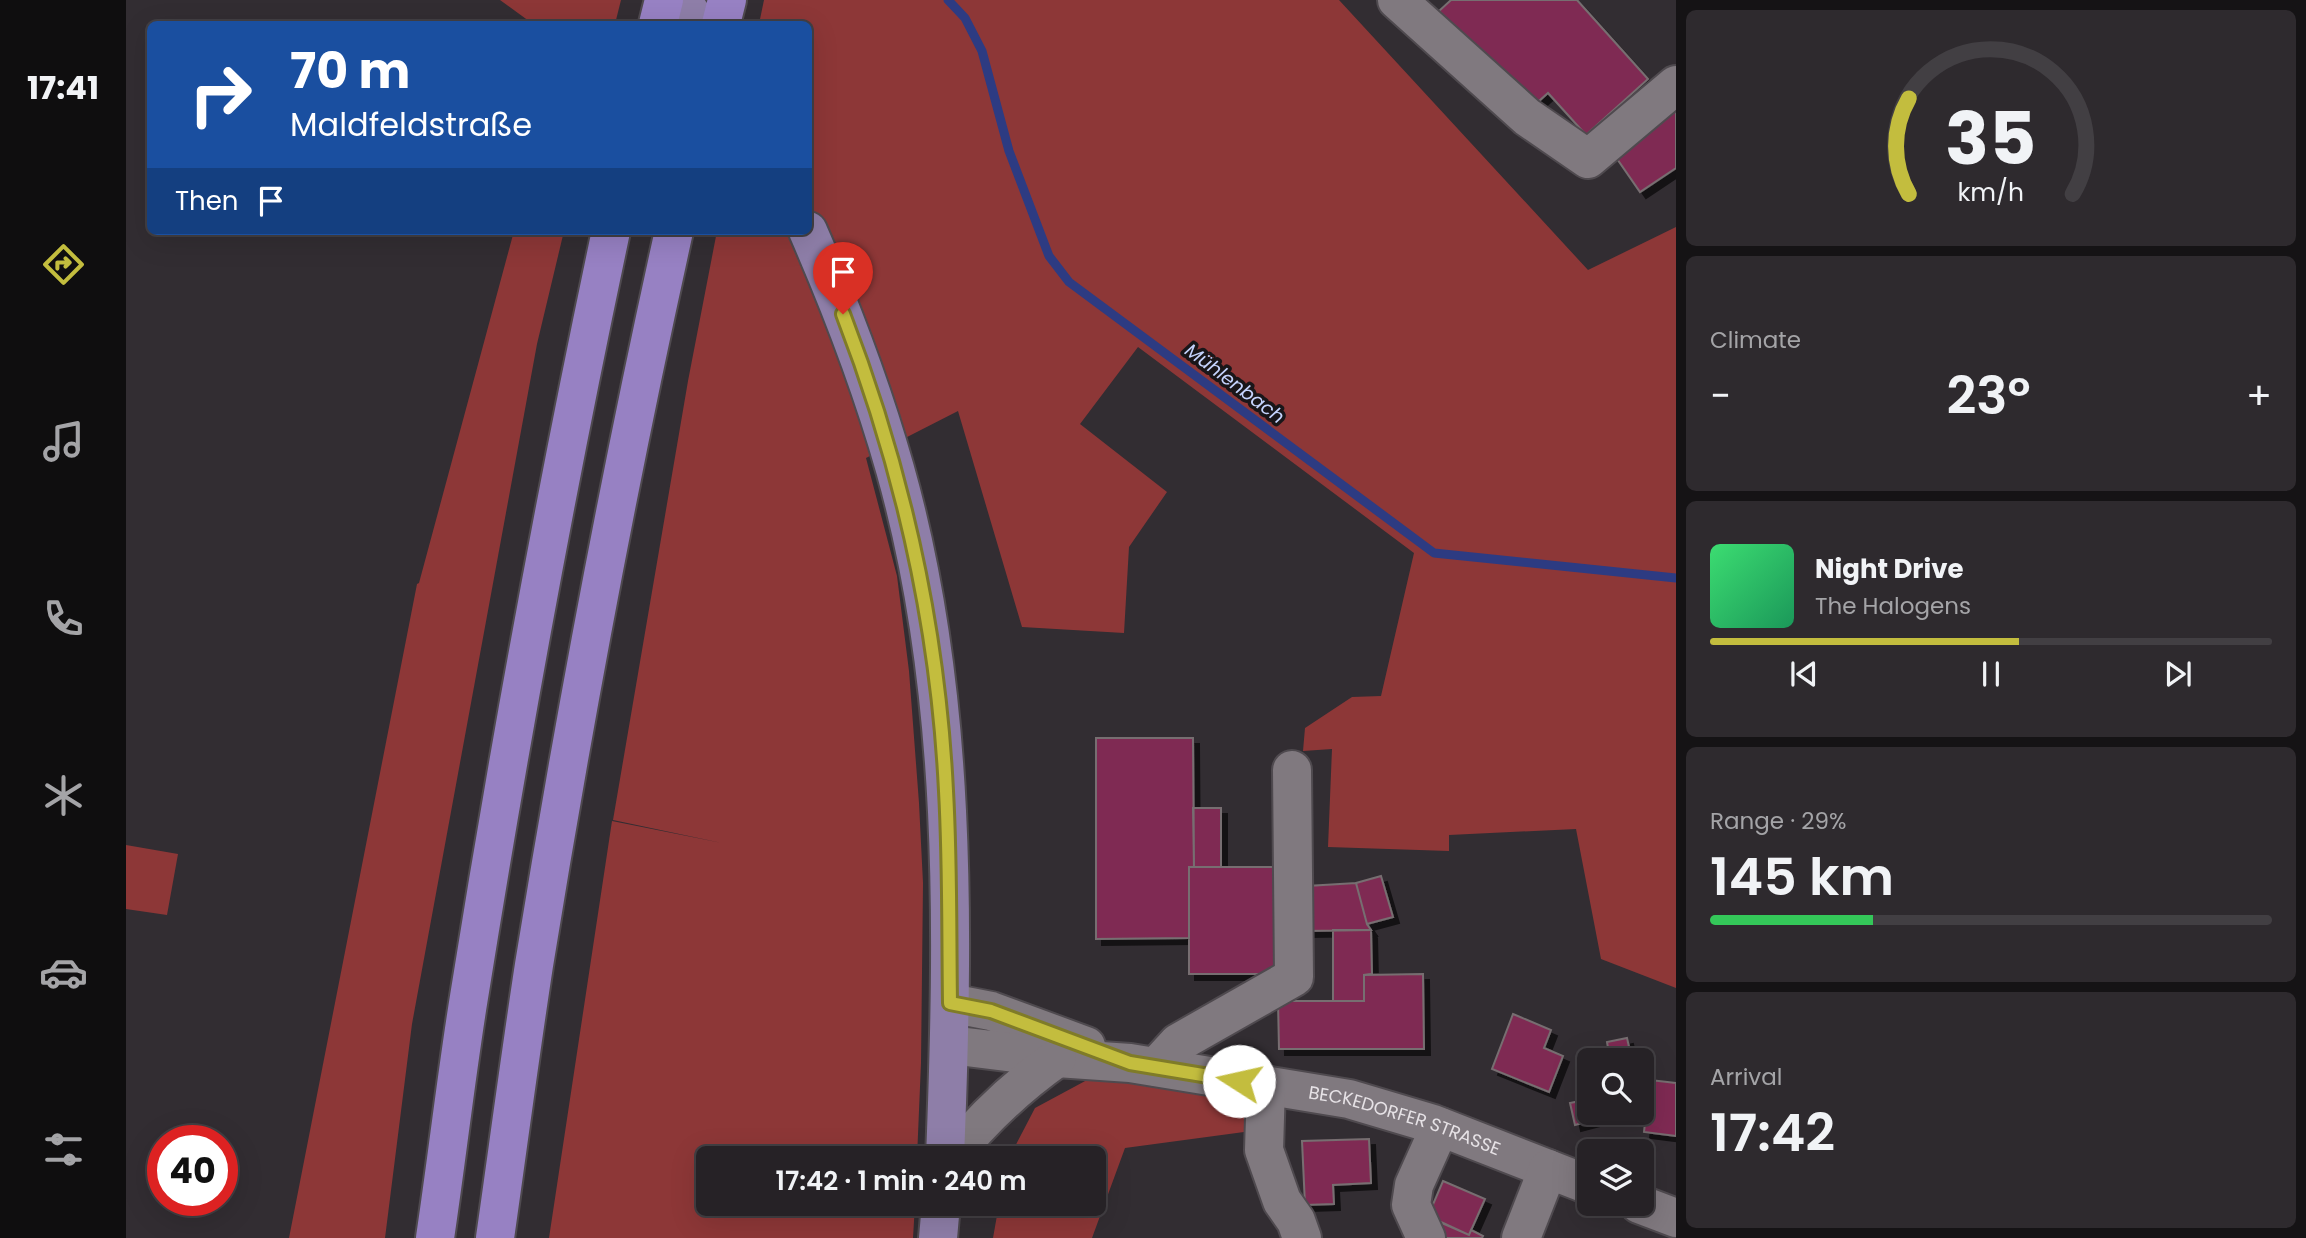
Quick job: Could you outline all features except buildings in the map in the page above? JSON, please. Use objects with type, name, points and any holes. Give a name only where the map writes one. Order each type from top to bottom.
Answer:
[{"type":"highway","points":[[659,21],[664,0]]},
{"type":"highway","points":[[722,21],[727,0]]},
{"type":"highway","points":[[435,1238],[473,971],[525,674],[585,352],[610,235]]},
{"type":"highway","points":[[495,1238],[541,927],[582,689],[643,371],[673,235]]},
{"type":"main road","points":[[682,0],[696,21]]},
{"type":"main road","points":[[810,235],[869,383],[896,472],[920,579],[935,672],[946,788],[950,1045],[946,1146]]},
{"type":"main road","points":[[938,1238],[940,1216]]},
{"type":"street","points":[[1397,0],[1527,117],[1588,159],[1676,85]]},
{"type":"street","points":[[1143,1065],[1294,977],[1292,770]]},
{"type":"street","name":"BECKEDORFER STRASSE","points":[[950,1003],[991,1011],[1143,1065]]},
{"type":"street","name":"BECKEDORFER STRASSE","points":[[950,1045],[1143,1065],[1349,1099],[1440,1127],[1577,1180]]},
{"type":"street","points":[[961,1146],[991,1111],[1017,1087],[1057,1058]]},
{"type":"street","points":[[1266,1085],[1264,1150],[1282,1201],[1296,1221],[1302,1238]]},
{"type":"street","points":[[1426,1238],[1411,1205],[1414,1185],[1440,1127]]},
{"type":"street","points":[[1521,1238],[1548,1169]]},
{"type":"street","points":[[1654,1210],[1676,1219]]},
{"type":"shaded area","points":[[500,0],[621,0],[616,21],[529,21]]},
{"type":"shaded area","points":[[764,0],[1339,0],[1588,270],[1676,227],[1676,988],[1601,959],[1576,829],[1449,835],[1449,851],[1328,847],[1332,749],[1303,751],[1305,728],[1352,697],[1381,696],[1414,553],[1138,347],[1080,424],[1167,492],[1129,547],[1124,633],[1022,627],[958,411],[866,458],[897,576],[909,671],[919,803],[923,883],[918,1146],[696,1146],[696,1216],[914,1216],[913,1238],[549,1238],[612,821],[722,843],[613,820],[688,381],[716,235],[812,235],[812,21],[760,21]]},
{"type":"shaded area","points":[[513,235],[563,235],[537,344],[412,1024],[385,1238],[289,1238],[417,584]]},
{"type":"shaded area","points":[[126,845],[178,854],[167,915],[126,909]]},
{"type":"shaded area","points":[[1087,1080],[1134,1081],[1244,1099],[1244,1132],[1125,1148],[1106,1200],[1106,1146],[1015,1146],[1035,1108]]},
{"type":"shaded area","points":[[997,1216],[1100,1216],[1092,1238],[993,1238]]},
{"type":"waterway","name":"Mühlenbach","points":[[948,0],[965,18],[982,51],[1009,151],[1049,256],[1069,282],[1434,553],[1676,578]]},
{"type":"route","points":[[843,314],[869,383],[896,472],[920,579],[935,672],[949,847],[950,1003],[1007,1016],[1130,1063],[1239,1081]]}]
